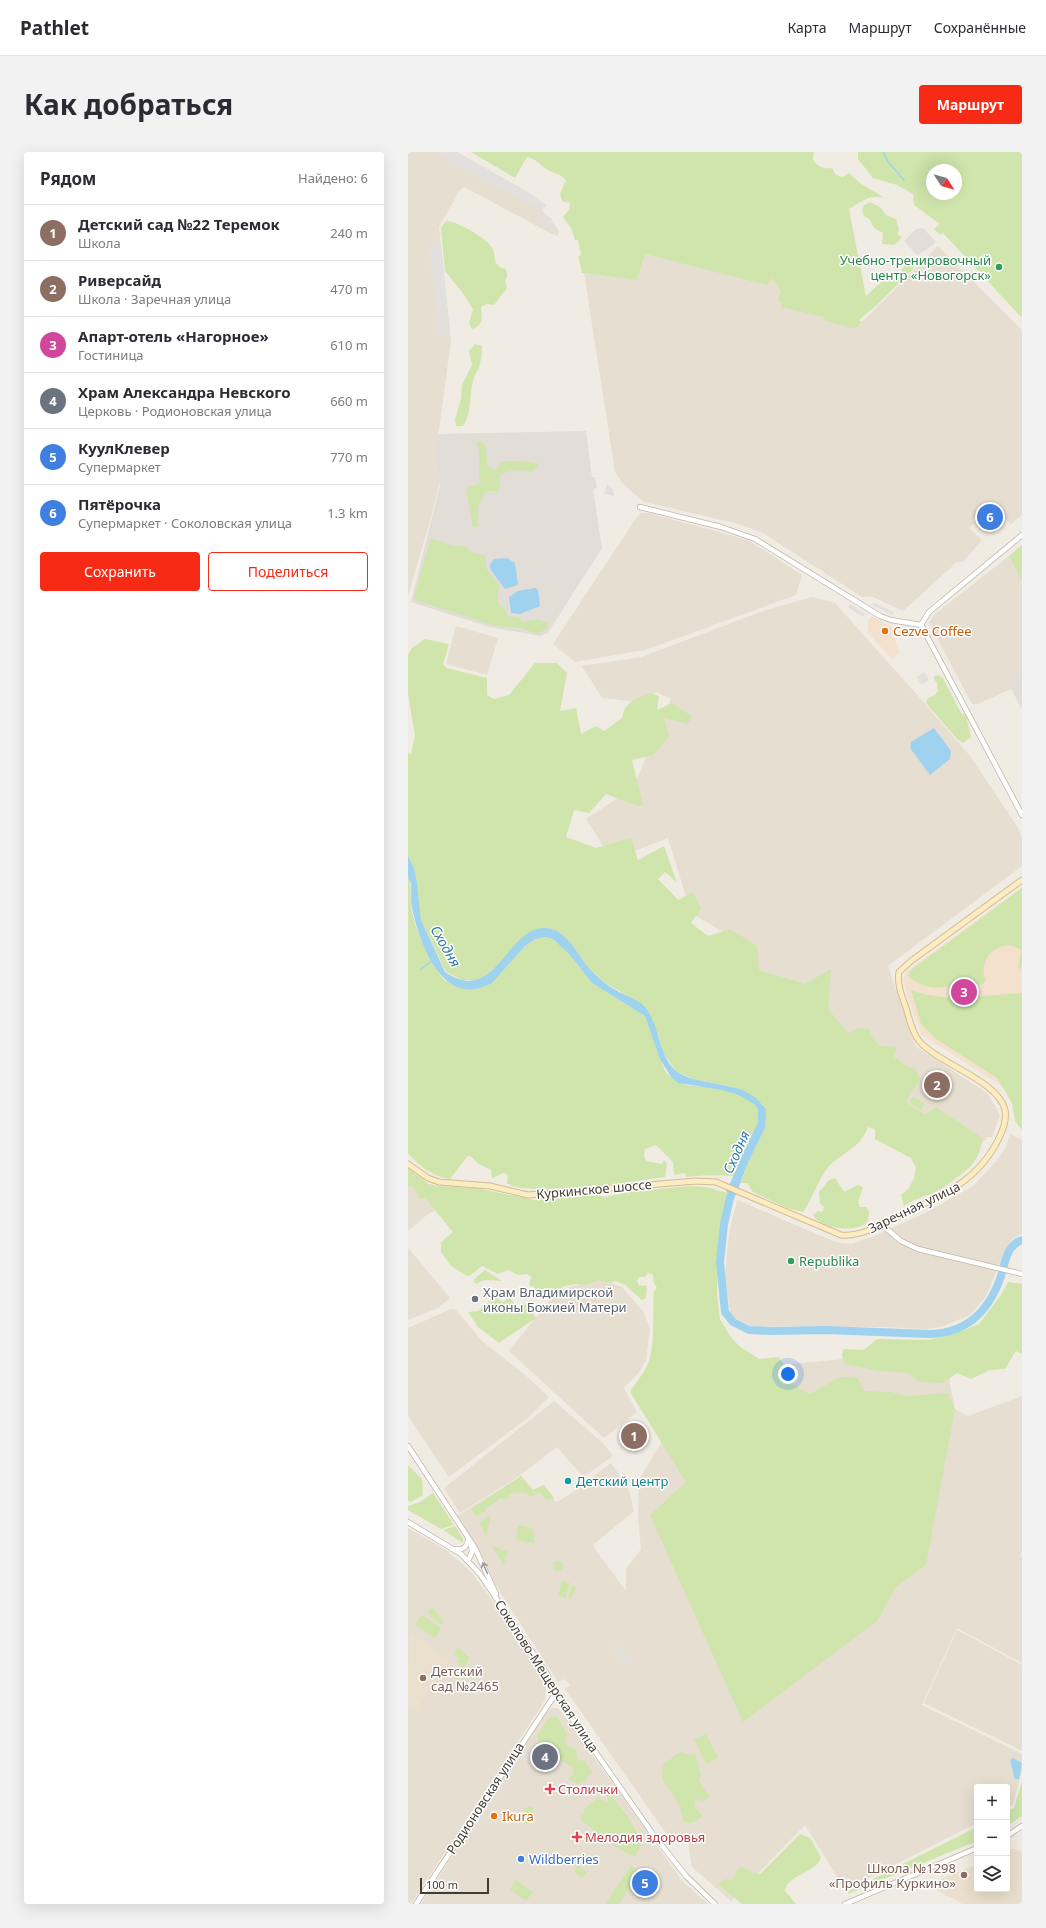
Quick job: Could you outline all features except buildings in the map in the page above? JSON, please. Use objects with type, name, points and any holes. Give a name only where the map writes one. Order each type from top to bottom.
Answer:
[{"type":"main road","name":"Заречная улица","points":[[736,1190],[841,1235],[859,1234],[944,1194],[969,1179],[992,1151],[1004,1128],[1005,1120],[1002,1104],[994,1092],[933,1052],[919,1041],[899,987],[899,972],[911,960],[1022,880]]},
{"type":"main road","name":"Куркинское шоссе","points":[[408,1164],[428,1178],[439,1182],[490,1186],[528,1195],[696,1181],[724,1184],[736,1190]]},
{"type":"street","points":[[640,507],[748,535],[874,613],[891,620],[921,625]]},
{"type":"street","points":[[921,625],[929,612],[1022,535]]},
{"type":"street","points":[[921,625],[1022,815]]},
{"type":"street","points":[[881,1224],[901,1241],[918,1249],[1022,1274]]},
{"type":"street","points":[[408,1446],[483,1564],[498,1599]]},
{"type":"street","name":"Соколово-Мещерская улица","points":[[408,1522],[451,1548],[468,1561],[498,1599],[547,1674],[559,1700],[667,1855],[694,1886],[715,1904]]},
{"type":"street","points":[[451,1548],[463,1549],[466,1546],[468,1539]]},
{"type":"street","points":[[468,1539],[472,1552],[468,1561]]},
{"type":"street","name":"Родионовская улица","points":[[416,1904],[556,1693]]},
{"type":"street","points":[[1010,1834],[1022,1826]]},
{"type":"street","points":[[845,1904],[974,1849]]},
{"type":"shaded area","points":[[408,152],[441,152],[527,199],[543,211],[559,230],[558,236],[552,234],[464,187],[460,190],[439,227],[451,341],[435,460],[437,473],[440,480],[432,514],[408,596]]},
{"type":"shaded area","points":[[441,152],[457,152],[528,192],[546,205],[542,211],[458,166],[439,154]]},
{"type":"shaded area","points":[[544,214],[552,219],[546,228],[538,224]]},
{"type":"shaded area","points":[[923,228],[936,242],[928,249],[917,255],[904,241],[916,229]]},
{"type":"shaded area","points":[[441,245],[450,335],[438,335],[438,316],[428,247]]},
{"type":"shaded area","points":[[938,246],[1022,330],[1022,515],[1011,524],[987,503],[972,520],[975,523],[969,528],[982,540],[963,562],[957,562],[903,611],[873,597],[862,597],[763,533],[739,524],[644,502],[623,484],[615,472],[584,273],[637,280],[645,254],[767,284],[772,277],[781,291],[777,301],[824,315],[855,329]]},
{"type":"shaded area","points":[[586,431],[592,477],[595,477],[597,488],[593,489],[602,548],[548,633],[540,636],[489,627],[411,602],[440,485],[435,460],[438,434]]},
{"type":"shaded area","points":[[607,484],[613,489],[614,496],[604,494]]},
{"type":"shaded area","points":[[641,513],[648,513],[748,540],[802,575],[796,595],[645,650],[575,662],[553,644]]},
{"type":"shaded area","points":[[1009,556],[1022,581],[1022,673],[1008,680],[1011,689],[978,704],[972,704],[929,623],[934,615]]},
{"type":"shaded area","points":[[812,597],[835,603],[928,707],[970,756],[1018,828],[1022,838],[1022,866],[888,966],[915,1046],[987,1093],[1000,1115],[992,1137],[987,1137],[969,1162],[919,1161],[871,1127],[831,1103],[742,943],[691,913],[668,838],[612,860],[586,819],[633,788],[671,699],[656,692],[640,702],[602,698],[582,666],[641,657],[766,610]]},
{"type":"shaded area","points":[[873,602],[894,612],[892,615],[872,605]]},
{"type":"shaded area","points":[[850,604],[865,614],[863,617],[848,607]]},
{"type":"shaded area","points":[[872,616],[892,628],[899,653],[892,659],[867,632],[868,620]]},
{"type":"shaded area","points":[[456,626],[498,638],[487,675],[446,664]]},
{"type":"shaded area","points":[[924,672],[929,680],[921,685],[917,677]]},
{"type":"shaded area","points":[[1022,673],[1022,710],[1007,680]]},
{"type":"shaded area","points":[[1022,887],[1022,1102],[997,1083],[922,1035],[909,1002],[903,979],[907,971]]},
{"type":"shaded area","points":[[1010,1134],[1022,1140],[1022,1233],[1012,1240],[1004,1253],[985,1298],[970,1315],[944,1326],[927,1329],[883,1327],[751,1326],[734,1317],[730,1311],[725,1274],[729,1234],[737,1200],[835,1242],[852,1244],[879,1234],[927,1212],[973,1186],[999,1158],[1006,1147]]},
{"type":"shaded area","points":[[408,1181],[439,1209],[428,1214],[408,1231]]},
{"type":"shaded area","points":[[408,1248],[450,1298],[438,1308],[408,1320]]},
{"type":"shaded area","points":[[599,1278],[622,1287],[643,1311],[650,1328],[646,1360],[640,1371],[624,1388],[637,1412],[604,1438],[509,1351],[549,1301],[561,1290]]},
{"type":"shaded area","points":[[451,1309],[456,1310],[482,1341],[524,1374],[549,1397],[529,1417],[449,1477],[408,1416],[408,1328]]},
{"type":"shaded area","points":[[944,1354],[955,1409],[968,1416],[1022,1396],[1022,1551],[1020,1556],[1022,1557],[1022,1663],[957,1628],[922,1705],[1022,1754],[1022,1771],[1013,1805],[1010,1806],[1010,1784],[974,1784],[974,1825],[845,1890],[805,1825],[731,1901],[692,1867],[687,1837],[668,1836],[565,1689],[570,1685],[565,1679],[558,1682],[493,1581],[485,1561],[457,1516],[521,1476],[533,1490],[543,1485],[556,1502],[569,1495],[611,1463],[628,1487],[634,1511],[594,1544],[595,1549],[626,1591],[626,1569],[641,1549],[638,1517],[639,1480],[657,1449],[696,1391],[762,1367],[873,1356]]},
{"type":"shaded area","points":[[554,1401],[603,1443],[613,1456],[583,1477],[557,1447],[519,1476],[460,1513],[444,1488]]},
{"type":"shaded area","points":[[408,1528],[446,1550],[472,1573],[510,1625],[543,1675],[546,1687],[545,1699],[542,1705],[411,1904],[408,1904]]},
{"type":"shaded area","points":[[957,1630],[1022,1665],[1022,1751],[924,1703]]},
{"type":"shaded area","name":"Детский сад №2465","points":[[409,1633],[450,1661],[417,1709],[408,1703]]},
{"type":"shaded area","points":[[616,1644],[632,1662],[628,1666],[612,1648]]},
{"type":"shaded area","points":[[552,1708],[557,1708],[562,1712],[682,1881],[708,1904],[421,1904],[546,1712]]},
{"type":"shaded area","points":[[524,1753],[549,1770],[546,1773],[522,1757]]},
{"type":"shaded area","points":[[514,1761],[518,1763],[477,1825],[474,1823]]},
{"type":"shaded area","name":"Школа №1298 «Профиль Куркино»","points":[[1012,1849],[1022,1851],[1022,1904],[963,1904],[926,1885],[974,1865],[974,1892],[1010,1892],[1010,1850]]},
{"type":"green space","points":[[471,152],[814,152],[813,160],[819,166],[823,168],[832,168],[836,175],[843,177],[849,173],[860,183],[885,198],[870,198],[849,209],[866,296],[892,272],[897,278],[906,263],[912,263],[914,268],[879,303],[859,320],[862,322],[855,329],[823,320],[824,317],[781,307],[781,302],[777,301],[781,291],[772,278],[767,285],[645,254],[637,280],[582,273],[578,256],[581,255],[578,240],[575,240],[571,228],[563,217],[569,210],[570,203],[562,201],[560,194],[566,180],[546,169],[535,160],[527,157],[515,178]]},
{"type":"green space","points":[[858,152],[1022,152],[1022,318],[943,233],[940,235],[934,229],[940,224],[914,205],[913,194],[897,185],[873,178],[858,159]]},
{"type":"green space","points":[[870,202],[880,207],[886,215],[896,219],[899,229],[898,234],[902,238],[894,245],[882,244],[883,233],[874,228],[869,219],[864,216],[862,210],[863,206]]},
{"type":"green space","points":[[446,221],[462,226],[476,233],[487,241],[493,249],[498,265],[506,269],[507,276],[505,282],[507,288],[494,305],[487,304],[481,307],[481,321],[479,325],[472,329],[469,323],[473,309],[462,292],[445,271],[441,228]]},
{"type":"green space","points":[[475,344],[482,346],[482,354],[479,367],[473,381],[468,416],[463,426],[456,426],[455,419],[461,399],[462,385],[472,365],[469,351]]},
{"type":"green space","points":[[481,441],[486,447],[487,462],[490,468],[495,470],[502,462],[505,461],[538,464],[536,469],[532,472],[519,470],[511,471],[500,476],[499,491],[489,491],[485,493],[478,507],[478,527],[473,527],[466,488],[481,483],[479,473],[479,452],[476,442]]},
{"type":"green space","points":[[431,538],[453,546],[464,546],[472,552],[482,554],[486,557],[486,568],[499,585],[497,600],[500,605],[504,607],[508,616],[519,618],[522,622],[538,619],[548,623],[547,629],[536,634],[522,628],[495,626],[415,600],[414,596]]},
{"type":"green space","points":[[1022,545],[1022,581],[1009,556]]},
{"type":"green space","points":[[425,639],[449,644],[443,665],[447,668],[487,678],[487,695],[494,699],[509,695],[535,663],[557,663],[567,673],[560,711],[576,708],[581,734],[596,726],[604,731],[622,718],[628,705],[640,697],[650,693],[659,696],[657,710],[672,703],[693,717],[687,724],[664,717],[669,737],[653,755],[632,760],[643,805],[638,806],[606,794],[589,813],[574,810],[566,837],[596,848],[631,838],[638,860],[664,846],[677,883],[665,872],[658,879],[678,900],[693,892],[701,909],[691,923],[708,936],[730,929],[757,946],[759,970],[805,984],[831,969],[828,1009],[847,1032],[849,1033],[859,1028],[869,1029],[873,1039],[881,1046],[897,1047],[894,1057],[908,1067],[915,1069],[920,1078],[906,1102],[925,1115],[936,1107],[982,1138],[978,1155],[969,1168],[940,1190],[904,1206],[901,1195],[909,1188],[914,1178],[916,1168],[911,1158],[875,1139],[875,1129],[868,1127],[858,1143],[830,1165],[826,1170],[803,1212],[787,1208],[753,1192],[747,1183],[741,1183],[747,1165],[765,1128],[765,1107],[754,1097],[730,1086],[696,1080],[676,1071],[663,1052],[659,1037],[645,1007],[603,981],[588,967],[573,946],[554,931],[545,928],[536,930],[523,937],[496,967],[480,980],[462,980],[446,972],[421,920],[414,868],[408,856],[408,753],[411,754],[415,736],[408,694],[408,655],[412,648]]},
{"type":"green space","points":[[937,675],[943,678],[961,713],[966,715],[971,737],[963,743],[958,740],[926,703],[928,698],[935,695],[938,691],[937,683],[934,679]]},
{"type":"green space","points":[[408,875],[411,906],[419,935],[428,955],[445,981],[492,983],[525,946],[535,939],[545,937],[553,939],[570,955],[592,983],[645,1016],[665,1071],[670,1076],[685,1085],[721,1089],[744,1097],[750,1101],[758,1111],[757,1125],[750,1144],[733,1176],[710,1175],[686,1177],[685,1173],[674,1175],[673,1162],[656,1145],[645,1149],[644,1156],[646,1161],[662,1164],[664,1160],[667,1164],[665,1177],[616,1184],[542,1189],[515,1187],[507,1183],[508,1175],[504,1173],[492,1178],[491,1170],[477,1163],[472,1157],[468,1156],[450,1179],[438,1176],[417,1163],[408,1153]]},
{"type":"green space","points":[[1022,888],[1022,967],[1018,970],[1021,950],[1013,946],[1005,946],[992,952],[987,958],[984,965],[986,980],[983,984],[972,985],[965,981],[950,986],[935,988],[928,987],[914,981],[908,976],[911,970]]},
{"type":"green space","points":[[911,990],[924,994],[951,997],[1022,993],[1022,1130],[1015,1121],[1012,1103],[997,1078],[936,1039],[921,1024]]},
{"type":"green space","points":[[913,1096],[925,1104],[921,1110],[909,1102]]},
{"type":"green space","points":[[408,1168],[429,1184],[438,1186],[476,1188],[535,1200],[597,1195],[605,1197],[629,1192],[689,1186],[706,1187],[728,1193],[718,1255],[717,1294],[720,1319],[730,1336],[739,1346],[759,1359],[778,1357],[788,1369],[792,1384],[810,1394],[840,1377],[858,1378],[864,1391],[890,1392],[908,1396],[948,1393],[955,1409],[926,1565],[896,1587],[878,1620],[743,1722],[650,1515],[686,1482],[630,1392],[645,1369],[652,1350],[653,1300],[654,1291],[657,1288],[654,1283],[653,1275],[648,1273],[645,1277],[639,1277],[637,1281],[639,1285],[647,1286],[646,1298],[642,1300],[625,1285],[616,1281],[609,1283],[599,1280],[586,1285],[576,1284],[565,1286],[551,1293],[538,1294],[534,1287],[529,1285],[531,1277],[527,1274],[518,1275],[508,1270],[498,1274],[482,1266],[471,1275],[467,1276],[451,1266],[441,1252],[441,1242],[453,1232],[425,1198],[420,1199],[413,1187],[408,1186]]},
{"type":"green space","points":[[835,1178],[844,1192],[858,1185],[863,1187],[858,1202],[860,1207],[866,1207],[869,1211],[868,1221],[863,1225],[856,1228],[840,1228],[824,1224],[817,1220],[813,1215],[818,1211],[823,1212],[824,1207],[820,1203],[819,1192],[829,1180]]},
{"type":"green space","points":[[485,1270],[502,1281],[484,1280],[476,1284],[473,1280]]},
{"type":"green space","points":[[1008,1282],[1022,1284],[1022,1354],[1016,1351],[1005,1369],[990,1370],[971,1379],[957,1373],[943,1383],[920,1382],[907,1373],[879,1371],[845,1364],[842,1356],[843,1349],[864,1350],[877,1339],[928,1340],[954,1334],[979,1324],[1001,1295]]},
{"type":"green space","points":[[495,1297],[503,1302],[509,1297],[518,1307],[524,1303],[536,1318],[499,1343],[478,1327],[468,1312],[478,1311]]},
{"type":"green space","points":[[408,1465],[422,1479],[423,1495],[411,1502],[408,1501]]},
{"type":"green space","points":[[521,1476],[533,1490],[544,1485],[554,1498],[546,1500],[541,1493],[537,1493],[532,1497],[521,1492],[515,1493],[509,1495],[509,1497],[504,1500],[501,1498],[486,1508],[486,1511],[476,1516],[471,1509]]},
{"type":"green space","points":[[433,1493],[454,1525],[441,1529],[408,1510],[408,1506],[420,1502]]},
{"type":"green space","points":[[489,1516],[491,1519],[486,1536],[479,1523]]},
{"type":"green space","points":[[520,1525],[533,1529],[535,1544],[516,1540],[518,1527]]},
{"type":"green space","points":[[455,1526],[463,1539],[463,1543],[443,1530]]},
{"type":"green space","points":[[492,1546],[501,1548],[500,1550],[508,1550],[504,1565]]},
{"type":"green space","points":[[556,1561],[560,1561],[562,1562],[562,1570],[556,1571],[553,1568],[553,1564]]},
{"type":"green space","points":[[562,1581],[570,1583],[566,1598],[558,1596]]},
{"type":"green space","points":[[572,1585],[577,1587],[570,1599],[568,1599]]},
{"type":"green space","points":[[433,1608],[444,1623],[441,1624],[430,1616],[428,1610]]},
{"type":"green space","points":[[422,1615],[441,1628],[435,1638],[415,1625]]},
{"type":"green space","points":[[458,1647],[469,1658],[464,1669],[457,1662],[460,1658],[454,1654]]},
{"type":"green space","points":[[556,1716],[567,1733],[565,1745],[576,1749],[578,1761],[584,1760],[592,1772],[585,1780],[578,1784],[568,1779],[573,1774],[573,1768],[541,1747],[537,1736],[548,1718]]},
{"type":"green space","points":[[706,1734],[718,1758],[706,1764],[694,1739]]},
{"type":"green space","points":[[681,1752],[688,1755],[695,1754],[701,1774],[699,1780],[710,1798],[702,1801],[695,1799],[694,1806],[703,1817],[691,1823],[684,1822],[678,1803],[665,1784],[662,1775],[664,1763]]},
{"type":"green space","points":[[1022,1781],[1022,1816],[1010,1824],[1010,1810],[1014,1808]]},
{"type":"green space","points":[[605,1789],[626,1814],[642,1841],[642,1844],[635,1856],[630,1855],[607,1841],[580,1819],[580,1817],[584,1814],[584,1809],[598,1798],[607,1802],[608,1798],[603,1793]]},
{"type":"green space","points":[[531,1806],[533,1807],[532,1817],[527,1825],[518,1819],[524,1809]]},
{"type":"green space","points":[[974,1828],[974,1842],[848,1894],[847,1892]]},
{"type":"green space","points":[[800,1834],[810,1838],[821,1857],[819,1862],[814,1867],[796,1877],[787,1885],[785,1891],[796,1904],[742,1904],[718,1884],[725,1879],[732,1880],[739,1867],[760,1874]]},
{"type":"green space","points":[[574,1865],[578,1865],[587,1872],[582,1878],[576,1874]]},
{"type":"green space","points":[[631,1866],[640,1872],[619,1904],[605,1904]]},
{"type":"green space","points":[[516,1880],[533,1892],[526,1901],[510,1890]]},
{"type":"water","points":[[507,558],[515,563],[518,584],[505,589],[490,569],[490,564],[494,559]]},
{"type":"water","points":[[536,588],[538,590],[540,606],[520,614],[511,613],[509,597],[518,591]]},
{"type":"water","points":[[934,728],[951,751],[950,759],[930,775],[910,748],[911,742]]},
{"type":"water","points":[[408,856],[414,868],[421,920],[445,972],[462,980],[477,980],[489,973],[500,963],[520,939],[532,931],[545,928],[553,929],[571,943],[589,968],[599,978],[615,990],[636,1000],[645,1007],[653,1020],[665,1056],[669,1063],[678,1072],[690,1078],[745,1091],[757,1099],[766,1110],[765,1128],[747,1165],[737,1192],[733,1195],[726,1192],[758,1122],[758,1110],[754,1104],[739,1095],[722,1090],[678,1083],[671,1077],[660,1059],[645,1016],[592,983],[570,955],[553,939],[545,937],[535,939],[525,946],[492,983],[475,989],[460,988],[447,981],[437,970],[428,955],[416,923],[411,905],[411,884],[408,876]]},
{"type":"water","points":[[1013,1758],[1022,1763],[1019,1779],[1015,1779],[1010,1760]]},
{"type":"waterway","points":[[883,152],[889,163],[904,180]]},
{"type":"waterway","points":[[420,970],[433,960]]},
{"type":"waterway","name":"Сходня","points":[[735,1186],[730,1198],[724,1224],[720,1262],[725,1312],[733,1322],[749,1330],[826,1330],[930,1334],[954,1330],[965,1325],[982,1311],[995,1291],[1006,1257],[1012,1247],[1022,1240]]},
{"type":"place","name":"Учебно-тренировочный центр «Новогорск»","points":[[999,267]]},
{"type":"place","name":"Пятёрочка","points":[[990,517]]},
{"type":"place","name":"Cezve Coffee","points":[[885,631]]},
{"type":"place","name":"Апарт-отель «Нагорное»","points":[[964,992]]},
{"type":"place","name":"Риверсайд","points":[[937,1085]]},
{"type":"place","name":"Republika","points":[[791,1261]]},
{"type":"place","name":"Храм Владимирской иконы Божией Матери","points":[[475,1299]]},
{"type":"place","name":"Детский сад №22 Теремок","points":[[634,1436]]},
{"type":"place","name":"Детский центр","points":[[568,1481]]},
{"type":"place","name":"Детский сад №2465","points":[[423,1678]]},
{"type":"place","name":"Храм Александра Невского","points":[[545,1757]]},
{"type":"place","name":"Столички","points":[[550,1789]]},
{"type":"place","name":"Ikura","points":[[494,1816]]},
{"type":"place","name":"Мелодия здоровья","points":[[577,1837]]},
{"type":"place","name":"Wildberries","points":[[521,1859]]},
{"type":"place","name":"Школа №1298 «Профиль Куркино»","points":[[964,1875]]},
{"type":"place","name":"КуулКлевер","points":[[645,1883]]}]
